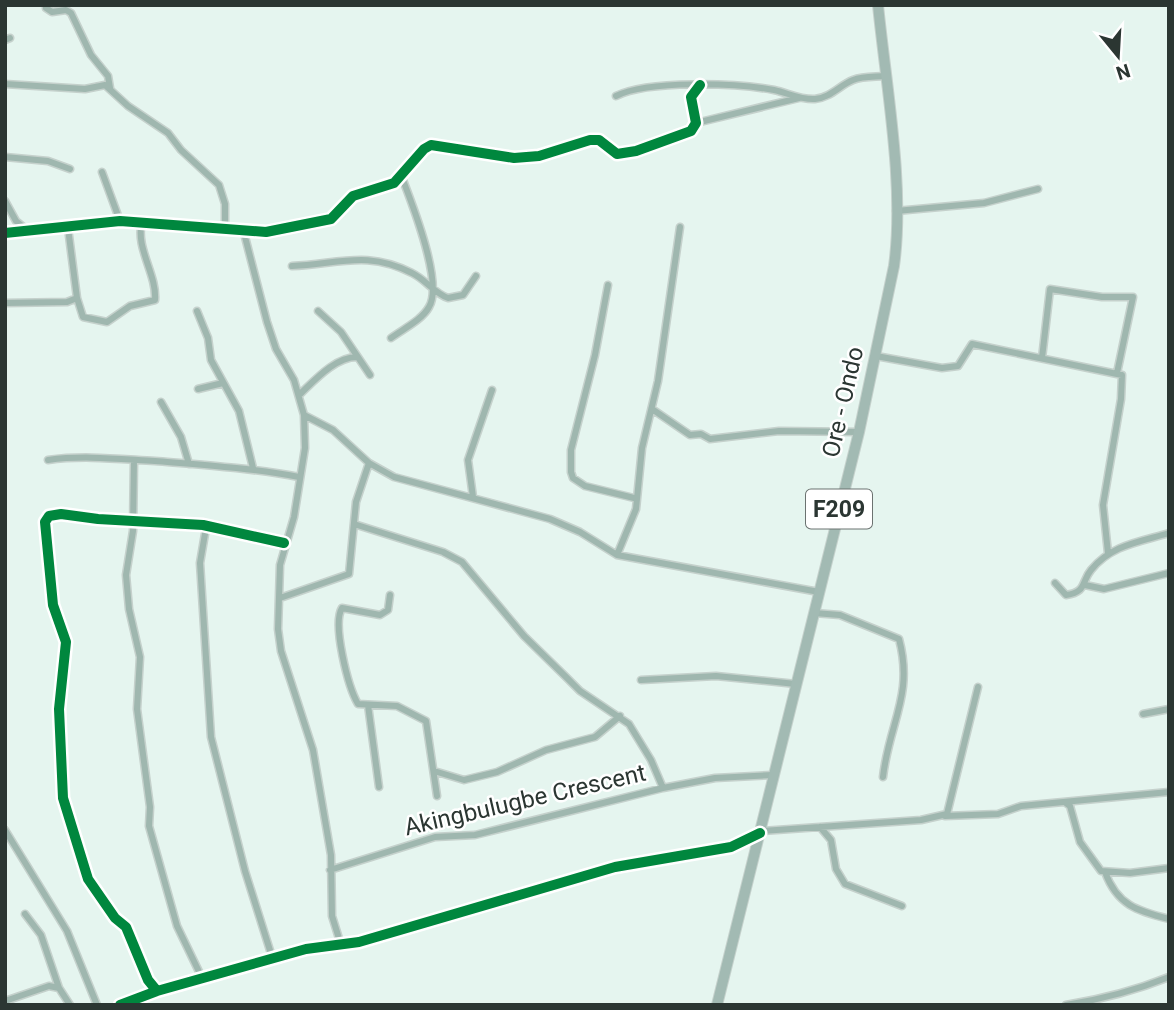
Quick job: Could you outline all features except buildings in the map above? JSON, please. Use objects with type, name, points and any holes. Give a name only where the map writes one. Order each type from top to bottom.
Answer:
[{"type":"main road","name":"Ore - Ondo","points":[[717,1005],[859,432],[897,246],[878,5]]},
{"type":"street","points":[[46,8],[71,13],[91,55],[108,76],[110,88]]},
{"type":"street","points":[[615,96],[638,87],[700,85],[773,90],[801,98],[820,99],[854,80],[885,76]]},
{"type":"street","points":[[5,84],[85,89],[105,85],[110,88],[128,106],[169,133],[181,150],[219,185],[225,204],[225,231]]},
{"type":"street","points":[[5,233],[120,221],[244,233],[266,232],[331,219],[353,196],[394,183],[424,149],[431,145],[514,159],[539,156],[575,143],[599,140],[617,154],[625,154],[691,131],[696,123],[691,97],[700,85]]},
{"type":"street","points":[[696,123],[801,98]]},
{"type":"street","points":[[5,157],[48,160],[70,169]]},
{"type":"street","points":[[102,172],[120,221]]},
{"type":"street","points":[[391,338],[429,308],[432,286],[428,260],[401,175]]},
{"type":"street","points":[[896,211],[984,203],[1038,189]]},
{"type":"street","points":[[5,201],[16,221],[28,231]]},
{"type":"street","points":[[68,228],[76,298],[83,317],[107,322],[130,306],[155,300],[156,289],[141,235],[142,222]]},
{"type":"street","points":[[617,555],[635,509],[634,498],[652,409],[680,227]]},
{"type":"street","points":[[244,233],[276,349],[289,368],[304,415],[306,448],[294,517],[284,544],[280,598],[281,651],[313,750],[331,855],[332,916],[341,945]]},
{"type":"street","points":[[292,267],[355,258],[373,259],[415,274],[442,296],[455,298],[463,295],[476,276]]},
{"type":"street","points":[[608,285],[571,450],[571,472],[573,478],[585,486],[634,498]]},
{"type":"street","points":[[1042,358],[1050,289],[1102,297],[1133,297],[1117,373]]},
{"type":"street","points":[[5,303],[67,302],[76,298]]},
{"type":"street","points":[[318,311],[341,332],[370,375]]},
{"type":"street","points":[[197,312],[208,338],[211,360],[239,411],[253,468]]},
{"type":"street","points":[[876,356],[942,368],[958,366],[972,344],[1042,358],[1070,367],[1117,373],[1124,381],[1102,517],[1108,553]]},
{"type":"street","points":[[299,395],[325,372],[357,357]]},
{"type":"street","points":[[198,389],[223,383]]},
{"type":"street","points":[[473,497],[468,460],[492,390]]},
{"type":"street","points":[[161,402],[181,437],[189,464]]},
{"type":"street","points":[[652,409],[690,435],[701,434],[710,439],[779,431],[859,432]]},
{"type":"street","points":[[304,415],[333,430],[369,463],[394,477],[550,519],[580,532],[617,555],[819,592]]},
{"type":"street","points":[[48,460],[85,457],[253,468],[299,477]]},
{"type":"street","points":[[134,460],[133,520],[126,575],[129,609],[140,657],[137,709],[150,807],[149,826],[177,926],[203,980]]},
{"type":"street","points":[[280,598],[348,574],[362,479],[369,463]]},
{"type":"street","points":[[157,991],[148,980],[126,927],[115,918],[88,879],[63,798],[59,709],[66,642],[54,605],[44,522],[55,514],[203,525],[206,528],[230,530],[284,544]]},
{"type":"street","points":[[354,524],[412,541],[461,562],[524,636],[580,691],[620,716],[640,740],[663,788]]},
{"type":"street","points":[[206,528],[200,563],[211,737],[245,871],[273,960]]},
{"type":"street","points":[[1085,585],[1090,571],[1108,553],[1169,533]]},
{"type":"street","points":[[1055,583],[1066,595],[1085,585],[1104,589],[1169,573]]},
{"type":"street","points":[[390,595],[385,613],[346,607],[339,611],[341,642],[358,704],[397,706],[426,721],[437,796]]},
{"type":"street","points":[[814,613],[840,615],[899,639],[905,660],[905,687],[885,757],[883,777]]},
{"type":"street","points":[[641,680],[716,676],[796,684]]},
{"type":"street","points":[[944,816],[949,810],[958,760],[978,687]]},
{"type":"street","points":[[368,705],[379,787]]},
{"type":"street","points":[[1143,714],[1169,709]]},
{"type":"street","points":[[434,771],[464,780],[496,772],[546,750],[584,742],[605,730],[620,716]]},
{"type":"street","name":"Akingbulugbe Crescent","points":[[330,870],[435,837],[475,835],[663,788],[715,778],[773,775]]},
{"type":"street","points":[[120,1005],[157,991],[273,960],[306,948],[341,945],[615,867],[731,847],[761,832],[998,814],[1021,806],[1169,792]]},
{"type":"street","points":[[1064,802],[1070,806],[1085,851],[1105,872],[1116,895],[1128,907],[1169,919]]},
{"type":"street","points":[[820,827],[831,839],[836,869],[845,884],[902,906]]},
{"type":"street","points":[[5,830],[67,931],[96,1005]]},
{"type":"street","points":[[1105,872],[1169,868]]},
{"type":"street","points":[[25,914],[41,935],[60,988],[70,1005]]},
{"type":"street","points":[[1066,1005],[1091,1004],[1169,977]]},
{"type":"street","points":[[5,1001],[49,986],[60,988]]},
{"type":"cycle path","points":[[5,233],[120,221],[266,232],[331,219],[353,196],[394,183],[424,149],[431,145],[514,158],[539,156],[590,140],[599,140],[617,154],[636,151],[691,131],[696,123],[691,97],[700,85]]},
{"type":"cycle path","points":[[157,991],[148,980],[126,927],[115,918],[88,879],[63,798],[59,709],[66,642],[53,605],[45,522],[49,516],[61,514],[98,519],[203,525],[284,543]]},
{"type":"cycle path","points":[[120,1005],[157,991],[306,949],[359,942],[615,867],[731,847],[760,833]]}]
